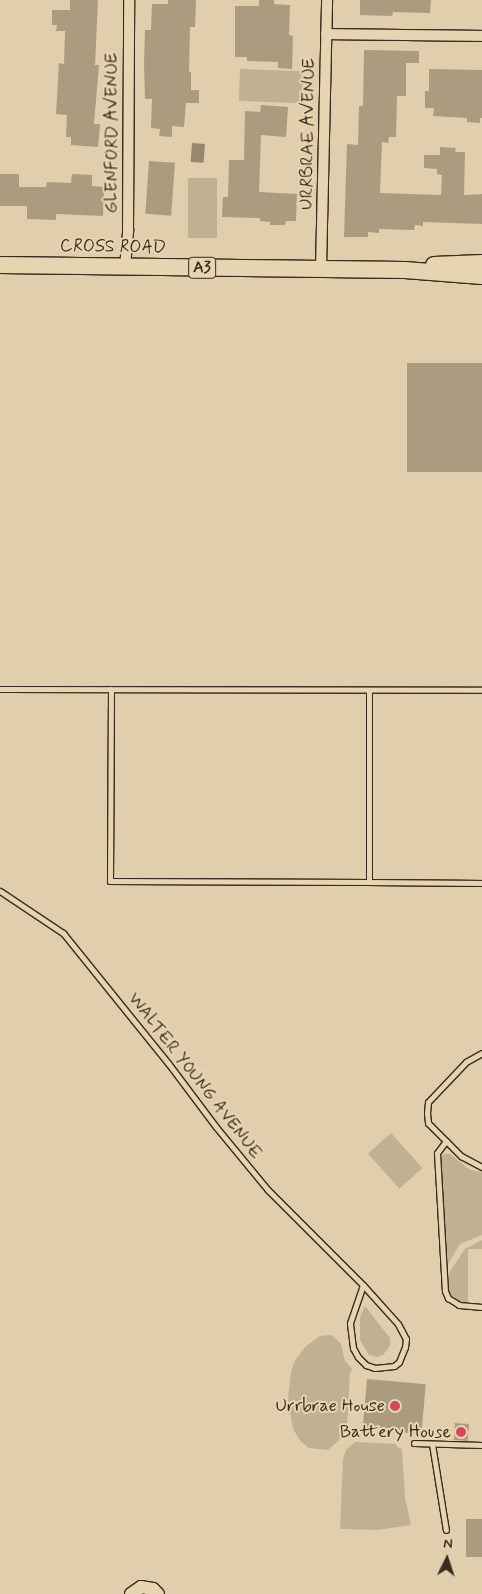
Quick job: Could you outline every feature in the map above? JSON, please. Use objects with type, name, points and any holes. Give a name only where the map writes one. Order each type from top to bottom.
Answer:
[{"type":"highway","name":"CROSS ROAD","points":[[405,270],[438,265],[482,263]]},
{"type":"highway","name":"CROSS ROAD","points":[[0,265],[405,270],[482,276]]},
{"type":"street","name":"GLENFORD AVENUE","points":[[125,267],[128,228],[129,0]]},
{"type":"street","name":"URRBRAE AVENUE","points":[[321,269],[327,0]]},
{"type":"street","points":[[326,34],[482,36]]},
{"type":"street","points":[[131,1594],[141,1587],[148,1587],[158,1594]]},
{"type":"lane","points":[[0,689],[482,690]]},
{"type":"lane","points":[[111,690],[110,881],[482,882]]},
{"type":"lane","points":[[369,690],[369,882]]},
{"type":"lane","name":"WALTER YOUNG AVENUE","points":[[0,891],[63,933],[268,1190],[364,1285],[403,1332],[405,1347],[399,1362],[394,1366],[375,1368],[366,1365],[353,1348],[350,1323],[364,1285]]},
{"type":"lane","points":[[482,1053],[466,1062],[428,1102],[428,1123],[461,1156],[482,1167]]},
{"type":"lane","points":[[446,1141],[438,1153],[445,1291],[448,1298],[459,1306],[482,1307]]},
{"type":"lane","points":[[414,1443],[482,1445]]},
{"type":"lane","points":[[432,1444],[446,1530]]},
{"type":"shaded area","points":[[240,69],[303,71],[302,103],[239,101]]},
{"type":"shaded area","points":[[192,143],[205,144],[204,163],[191,162]]},
{"type":"shaded area","points":[[188,178],[217,178],[217,238],[188,238]]},
{"type":"shaded area","points":[[391,1133],[422,1168],[399,1189],[368,1154]]},
{"type":"shaded area","points":[[444,1154],[450,1154],[470,1170],[482,1172],[482,1235],[460,1244],[445,1269],[440,1158]]},
{"type":"shaded area","points":[[482,1240],[482,1249],[468,1249],[468,1303],[460,1302],[448,1292],[445,1279],[465,1249]]},
{"type":"shaded area","points":[[365,1306],[390,1338],[390,1346],[383,1355],[377,1357],[369,1355],[360,1340],[360,1317]]},
{"type":"shaded area","points":[[332,1335],[341,1344],[345,1361],[353,1370],[350,1372],[348,1432],[328,1450],[309,1448],[301,1442],[293,1429],[288,1398],[291,1372],[295,1360],[306,1346],[320,1336]]},
{"type":"shaded area","points":[[355,1442],[396,1444],[397,1447],[402,1449],[405,1498],[411,1525],[378,1530],[340,1529],[343,1459],[346,1450]]},
{"type":"building","points":[[70,0],[98,0],[95,65],[99,65],[94,124],[100,124],[98,147],[71,145],[71,137],[66,137],[67,115],[56,114],[59,63],[64,64],[65,31],[56,31],[57,25],[52,25],[52,10],[70,10]]},
{"type":"building","points":[[168,0],[196,0],[195,27],[190,27],[189,72],[191,72],[191,90],[199,90],[199,103],[186,103],[184,127],[172,126],[172,137],[159,136],[160,129],[151,128],[152,99],[145,99],[145,30],[151,30],[152,4],[168,4]]},
{"type":"building","points":[[259,0],[274,0],[274,4],[290,5],[289,35],[293,36],[292,69],[278,68],[278,62],[247,61],[247,57],[235,57],[235,6],[259,6]]},
{"type":"building","points":[[360,0],[431,0],[430,13],[393,12],[392,16],[360,15]]},
{"type":"building","points":[[364,50],[419,51],[419,63],[406,63],[406,96],[397,96],[396,137],[389,137],[388,143],[382,142],[380,193],[441,195],[442,175],[437,174],[437,169],[424,168],[424,155],[440,155],[440,147],[456,148],[455,152],[465,152],[464,195],[482,194],[482,224],[423,222],[423,226],[415,225],[414,230],[379,229],[379,233],[368,232],[368,237],[344,237],[347,144],[358,145],[359,106],[363,106]]},
{"type":"building","points":[[429,69],[482,70],[482,118],[480,118],[480,123],[467,122],[467,118],[433,116],[434,108],[425,108],[425,91],[429,91]]},
{"type":"building","points":[[261,105],[288,107],[286,137],[261,135],[259,192],[297,194],[296,221],[286,221],[285,225],[270,225],[270,222],[260,221],[260,218],[222,217],[223,197],[228,197],[229,160],[244,160],[245,111],[260,112]]},
{"type":"building","points":[[149,161],[175,163],[171,216],[145,214]]},
{"type":"building","points":[[0,174],[19,174],[19,187],[46,187],[47,182],[71,183],[72,174],[92,175],[92,186],[104,187],[103,216],[56,214],[56,220],[27,219],[27,206],[0,206]]},
{"type":"building","points":[[407,363],[482,363],[482,472],[407,472]]},
{"type":"building","name":"Urrbrae House","points":[[367,1379],[426,1384],[421,1434],[363,1429]]},
{"type":"building","name":"Battery House","points":[[455,1423],[469,1424],[468,1441],[454,1440]]},
{"type":"building","points":[[466,1519],[482,1519],[482,1557],[466,1557]]},
{"type":"place","name":"Urrbrae House","points":[[395,1406]]},
{"type":"place","name":"Battery House","points":[[461,1432]]}]
